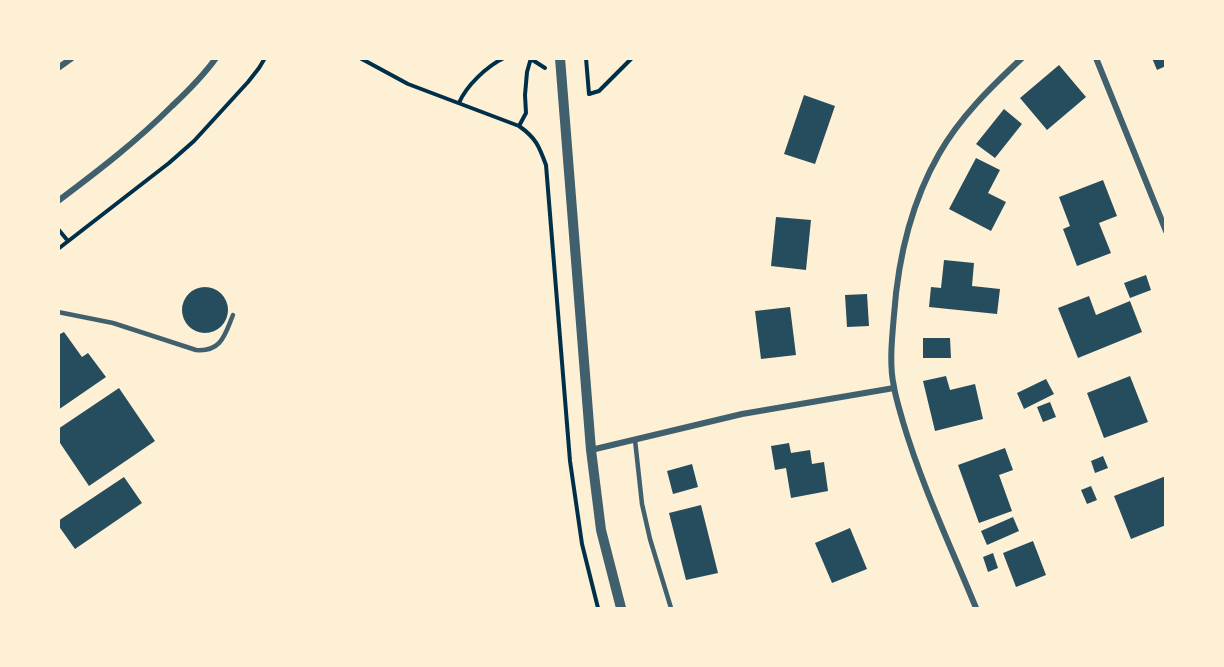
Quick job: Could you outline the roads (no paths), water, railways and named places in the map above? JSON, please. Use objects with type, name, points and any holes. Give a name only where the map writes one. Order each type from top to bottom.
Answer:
[{"type":"street","points":[[58,68],[72,58]]},
{"type":"street","points":[[58,201],[156,122],[189,90],[216,58]]},
{"type":"street","points":[[560,58],[591,450],[601,530],[621,609]]},
{"type":"street","points":[[976,609],[921,477],[910,447],[894,388],[892,345],[896,288],[907,233],[917,202],[939,155],[975,105],[1022,58]]},
{"type":"street","points":[[1096,58],[1166,231]]},
{"type":"street","points":[[591,450],[742,414],[894,388]]},
{"type":"lane","points":[[58,312],[113,323],[196,350],[217,346],[233,315]]},
{"type":"lane","points":[[635,440],[642,504],[671,609]]}]
